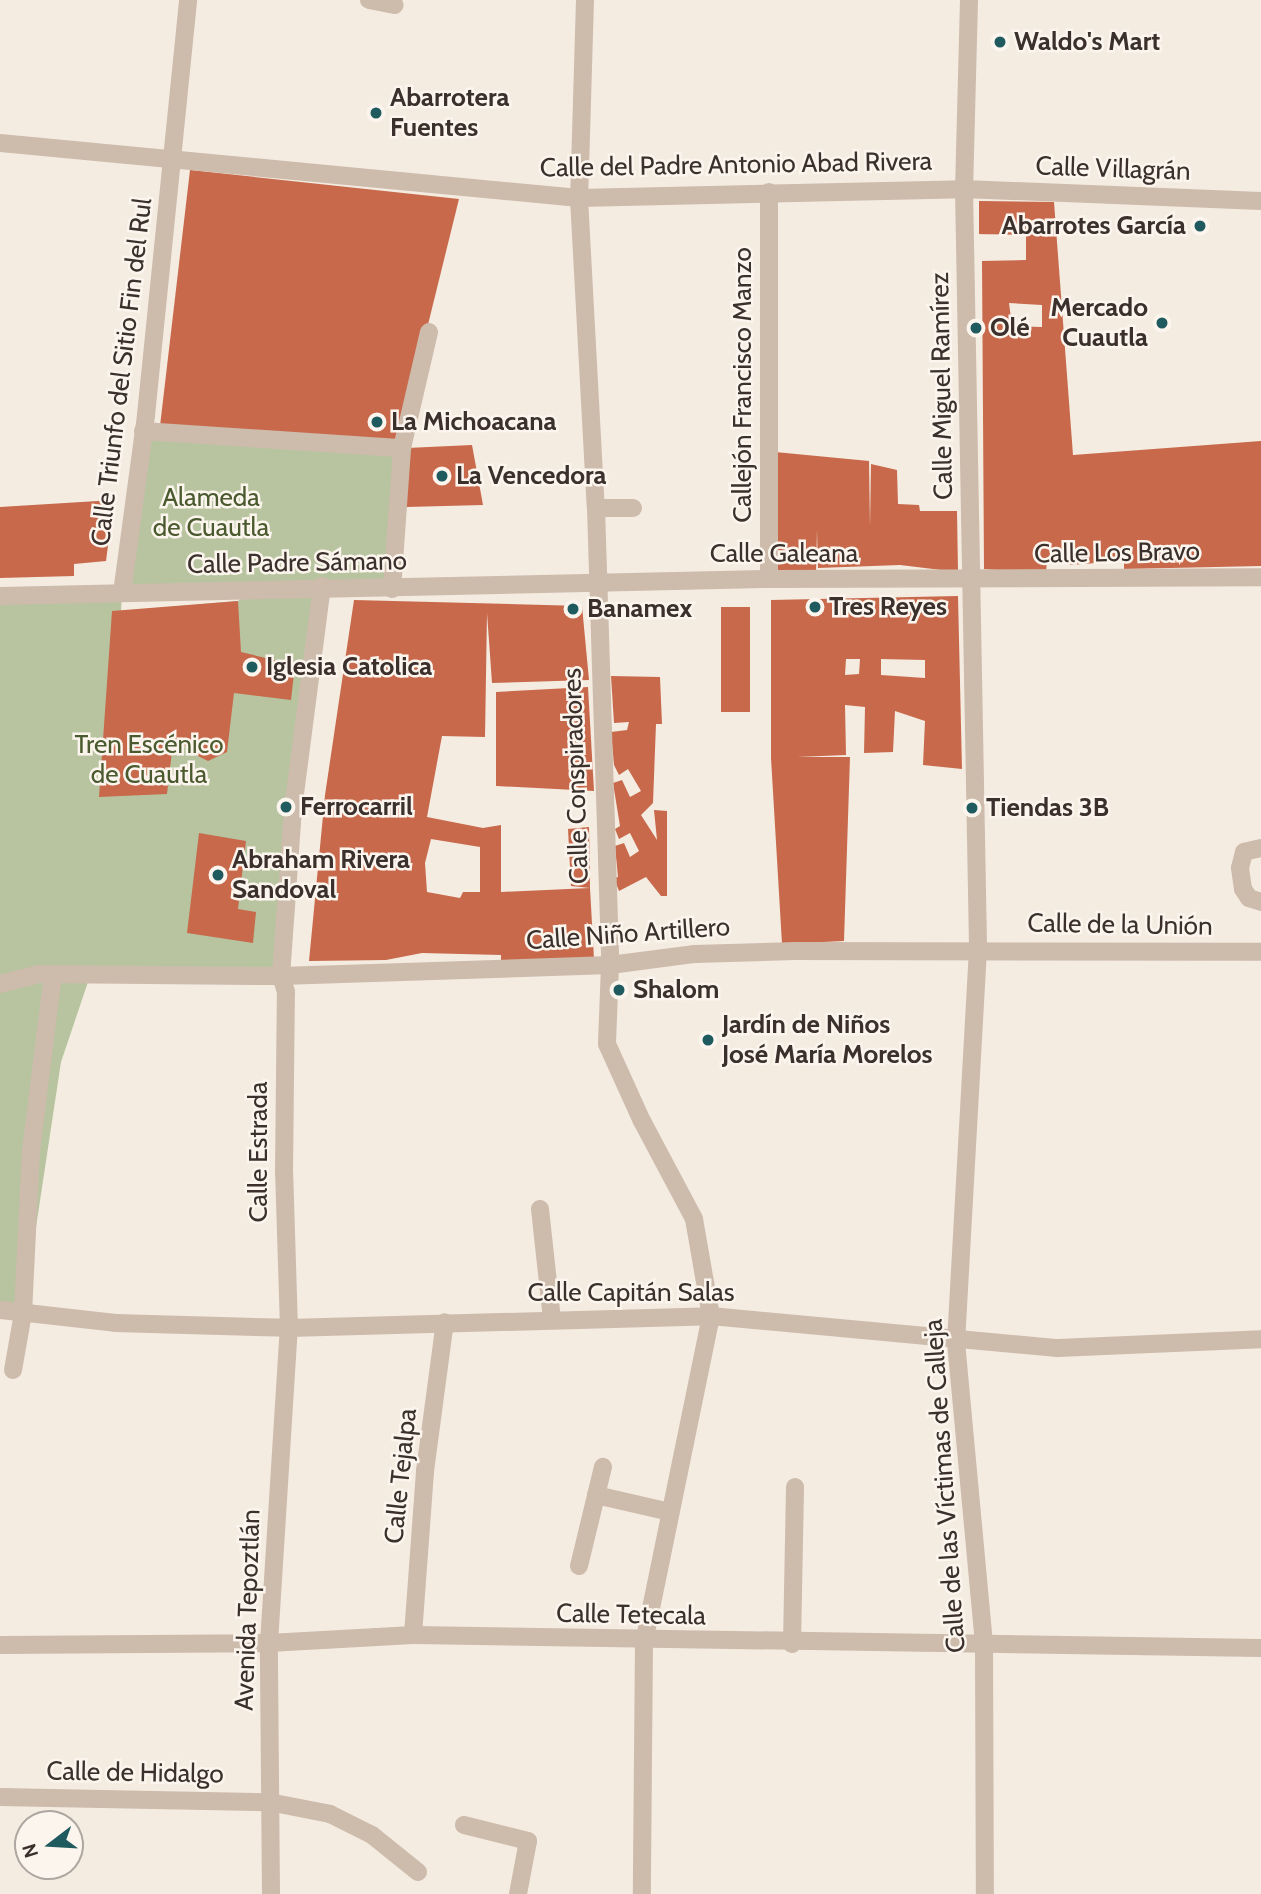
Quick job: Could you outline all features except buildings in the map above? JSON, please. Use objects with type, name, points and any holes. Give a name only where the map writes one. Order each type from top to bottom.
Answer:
[{"type":"street","name":"Calle Triunfo del Sitio Fin del Rul","points":[[122,593],[174,158],[188,0]]},
{"type":"street","points":[[369,0],[395,5]]},
{"type":"street","name":"Calle Conspiradores","points":[[585,0],[579,198],[596,508],[595,584],[610,965],[607,1044],[642,1121],[694,1219],[711,1316]]},
{"type":"street","name":"Calle Miguel Ramírez","points":[[969,0],[964,189],[978,949]]},
{"type":"street","name":"Calle del Padre Antonio Abad Rivera","points":[[0,143],[579,198],[964,189]]},
{"type":"street","name":"Calle Villagrán","points":[[964,189],[1261,201]]},
{"type":"street","name":"Callejón Francisco Manzo","points":[[769,192],[769,579]]},
{"type":"street","points":[[392,589],[402,448],[429,332]]},
{"type":"street","points":[[143,431],[402,448]]},
{"type":"street","points":[[596,508],[633,508]]},
{"type":"street","name":"Calle Los Bravo","points":[[973,581],[1261,577]]},
{"type":"street","name":"Calle Galeana","points":[[595,584],[769,579],[973,581]]},
{"type":"street","name":"Calle Padre Sámano","points":[[0,596],[322,586],[392,589],[595,584]]},
{"type":"street","name":"Calle Estrada","points":[[289,1328],[284,1172],[286,992],[281,976],[293,808],[322,586]]},
{"type":"street","points":[[1261,848],[1244,852],[1240,868],[1244,890],[1249,898],[1261,902]]},
{"type":"street","name":"Calle de la Unión","points":[[978,949],[1261,953]]},
{"type":"street","name":"Calle Niño Artillero","points":[[0,984],[53,974],[281,976],[610,965],[695,954],[978,949]]},
{"type":"street","name":"Calle de las Víctimas de Calleja","points":[[978,949],[957,1342],[984,1645],[985,1894]]},
{"type":"street","points":[[13,1370],[23,1313],[31,1151],[53,974]]},
{"type":"street","points":[[540,1209],[552,1318]]},
{"type":"street","name":"Calle Capitán Salas","points":[[0,1310],[115,1323],[289,1328],[552,1318],[711,1316],[957,1342],[1058,1348],[1261,1339]]},
{"type":"street","points":[[642,1894],[644,1642],[711,1316]]},
{"type":"street","name":"Calle Tejalpa","points":[[413,1636],[425,1471],[445,1322]]},
{"type":"street","name":"Avenida Tepoztlán","points":[[271,1894],[269,1643],[289,1328]]},
{"type":"street","points":[[579,1566],[603,1467]]},
{"type":"street","points":[[792,1644],[794,1487]]},
{"type":"street","points":[[596,1495],[670,1512]]},
{"type":"street","name":"Calle Tetecala","points":[[0,1644],[269,1643],[413,1636],[644,1642],[1261,1648]]},
{"type":"street","name":"Calle de Hidalgo","points":[[0,1797],[269,1802],[330,1814],[372,1835],[418,1872]]},
{"type":"street","points":[[464,1825],[528,1841],[518,1894]]},
{"type":"green space","name":"Tren Escénico de Cuautla","points":[[143,431],[402,448],[392,589],[322,586],[281,976],[90,976],[61,1062],[23,1313],[0,1310],[0,596],[122,592]],"holes":[[[250,591],[238,601],[121,611],[122,593]]]},
{"type":"place","name":"Waldo's Mart","points":[[1000,42]]},
{"type":"place","name":"Abarrotera Fuentes","points":[[376,113]]},
{"type":"place","name":"Abarrotes García","points":[[1200,226]]},
{"type":"place","name":"Mercado Cuautla","points":[[1162,323]]},
{"type":"place","name":"Olé","points":[[976,328]]},
{"type":"place","name":"La Michoacana","points":[[377,422]]},
{"type":"place","name":"La Vencedora","points":[[442,476]]},
{"type":"place","name":"Tres Reyes","points":[[815,607]]},
{"type":"place","name":"Banamex","points":[[573,609]]},
{"type":"place","name":"Iglesia Catolica","points":[[252,667]]},
{"type":"place","name":"Ferrocarril","points":[[286,807]]},
{"type":"place","name":"Tiendas 3B","points":[[972,808]]},
{"type":"place","name":"Abraham Rivera Sandoval","points":[[218,875]]},
{"type":"place","name":"Shalom","points":[[619,990]]},
{"type":"place","name":"Jardín de Niños José María Morelos","points":[[708,1040]]},
{"type":"park label","name":"Alameda de Cuautla","points":[[211,513]]}]
